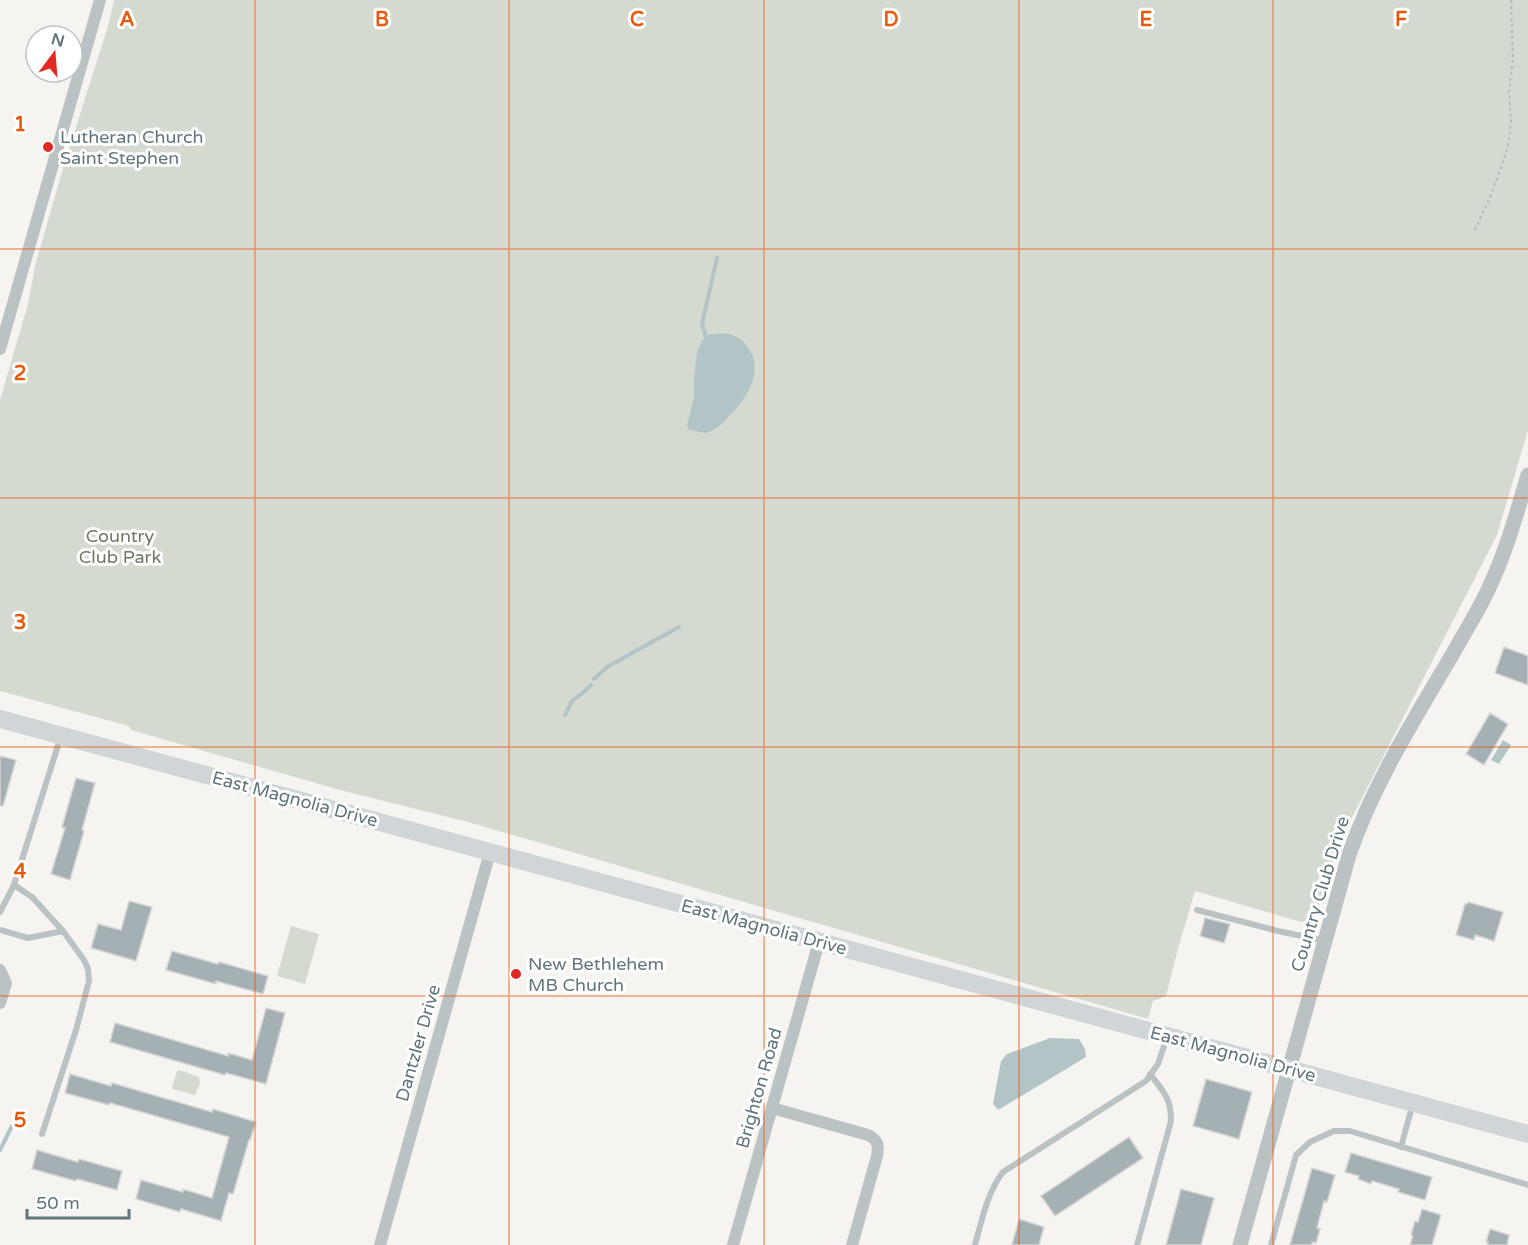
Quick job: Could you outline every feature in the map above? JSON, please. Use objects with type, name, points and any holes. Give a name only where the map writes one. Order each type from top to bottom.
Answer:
[{"type":"main road","name":"East Magnolia Drive","points":[[0,718],[1528,1134]]},
{"type":"street","points":[[0,349],[100,0]]},
{"type":"street","name":"Country Club Drive","points":[[1240,1245],[1358,828],[1413,720],[1481,604],[1510,537],[1528,475]]},
{"type":"street","name":"Dantzler Drive","points":[[380,1245],[490,852]]},
{"type":"street","name":"Brighton Road","points":[[733,1245],[819,942]]},
{"type":"street","points":[[0,970],[6,983],[0,1003]]},
{"type":"street","points":[[772,1108],[868,1135],[877,1142],[879,1146],[852,1245]]},
{"type":"lane","points":[[0,912],[14,885],[61,735]]},
{"type":"lane","points":[[14,885],[32,897],[63,931],[88,969],[89,981],[76,1029],[42,1134]]},
{"type":"lane","points":[[1197,910],[1325,941]]},
{"type":"lane","points":[[0,930],[28,938],[63,931]]},
{"type":"lane","points":[[975,1245],[988,1197],[1003,1172],[1146,1081],[1158,1064],[1167,1036]]},
{"type":"lane","points":[[1137,1245],[1171,1121],[1171,1108],[1167,1095],[1150,1074]]},
{"type":"lane","points":[[1401,1147],[1413,1103]]},
{"type":"lane","points":[[1271,1245],[1296,1155],[1310,1142],[1334,1131],[1350,1131],[1528,1185]]},
{"type":"path","points":[[1474,230],[1491,195],[1508,147],[1511,122],[1509,92],[1513,58],[1511,0]]},
{"type":"green space","name":"Country Club Park","points":[[114,0],[1528,0],[1528,430],[1497,535],[1345,831],[1324,883],[1315,926],[1195,891],[1166,996],[1153,1001],[1148,1019],[468,822],[340,790],[131,730],[129,726],[0,691],[0,400],[28,304],[35,266]]},
{"type":"green space","points":[[291,926],[319,934],[305,984],[277,976]]},
{"type":"green space","points":[[179,1070],[199,1077],[200,1083],[195,1095],[173,1089]]},
{"type":"shaded area","points":[[710,334],[734,335],[741,340],[752,355],[754,373],[748,391],[737,408],[718,427],[702,433],[690,430],[687,426],[694,396],[697,352],[702,340]]},
{"type":"shaded area","points":[[1503,740],[1511,745],[1499,764],[1491,760]]},
{"type":"shaded area","points":[[1050,1038],[1079,1039],[1085,1049],[1086,1057],[998,1110],[993,1104],[1001,1061],[1007,1054]]},
{"type":"building","points":[[1504,647],[1528,656],[1528,685],[1495,673]]},
{"type":"building","points":[[1490,713],[1508,724],[1484,765],[1466,754]]},
{"type":"building","points":[[0,756],[16,760],[3,806],[0,806]]},
{"type":"building","points":[[76,778],[95,783],[70,880],[51,874],[65,828],[62,827]]},
{"type":"building","points":[[129,901],[152,907],[136,961],[91,948],[98,924],[121,930]]},
{"type":"building","points":[[1468,902],[1503,912],[1494,941],[1475,935],[1474,940],[1456,935],[1465,904]]},
{"type":"building","points":[[1205,918],[1230,924],[1224,943],[1200,936]]},
{"type":"building","points":[[172,951],[268,976],[263,994],[166,970]]},
{"type":"building","points":[[266,1008],[285,1013],[266,1084],[226,1073],[225,1075],[110,1042],[115,1023],[228,1056],[228,1053],[252,1060]]},
{"type":"building","points":[[70,1074],[111,1086],[112,1083],[212,1112],[213,1109],[256,1122],[233,1194],[229,1193],[221,1221],[136,1199],[141,1180],[212,1198],[229,1137],[110,1103],[109,1105],[65,1093]]},
{"type":"building","points":[[1206,1079],[1252,1092],[1239,1139],[1193,1126]]},
{"type":"building","points":[[1129,1137],[1143,1158],[1055,1216],[1041,1196]]},
{"type":"building","points":[[37,1150],[78,1162],[79,1159],[122,1171],[117,1190],[32,1169]]},
{"type":"building","points":[[1351,1153],[1432,1177],[1425,1200],[1372,1181],[1371,1184],[1358,1179],[1359,1176],[1345,1172]]},
{"type":"building","points":[[1312,1168],[1335,1175],[1327,1202],[1324,1201],[1317,1228],[1320,1229],[1316,1243],[1290,1245]]},
{"type":"building","points":[[1181,1189],[1214,1198],[1201,1245],[1166,1245]]},
{"type":"building","points":[[1422,1209],[1441,1215],[1432,1245],[1410,1245],[1415,1221],[1418,1222]]},
{"type":"building","points":[[1019,1219],[1044,1227],[1039,1245],[1012,1245]]},
{"type":"building","points":[[1490,1229],[1509,1235],[1507,1245],[1487,1245]]},
{"type":"waterway","points":[[706,337],[702,324],[717,258]]},
{"type":"waterway","points":[[594,679],[607,667],[679,627]]},
{"type":"waterway","points":[[565,715],[572,701],[591,685]]},
{"type":"waterway","points":[[0,1150],[12,1126]]},
{"type":"place","name":"Lutheran Church Saint Stephen","points":[[48,147]]},
{"type":"place","name":"New Bethlehem MB Church","points":[[516,974]]}]
